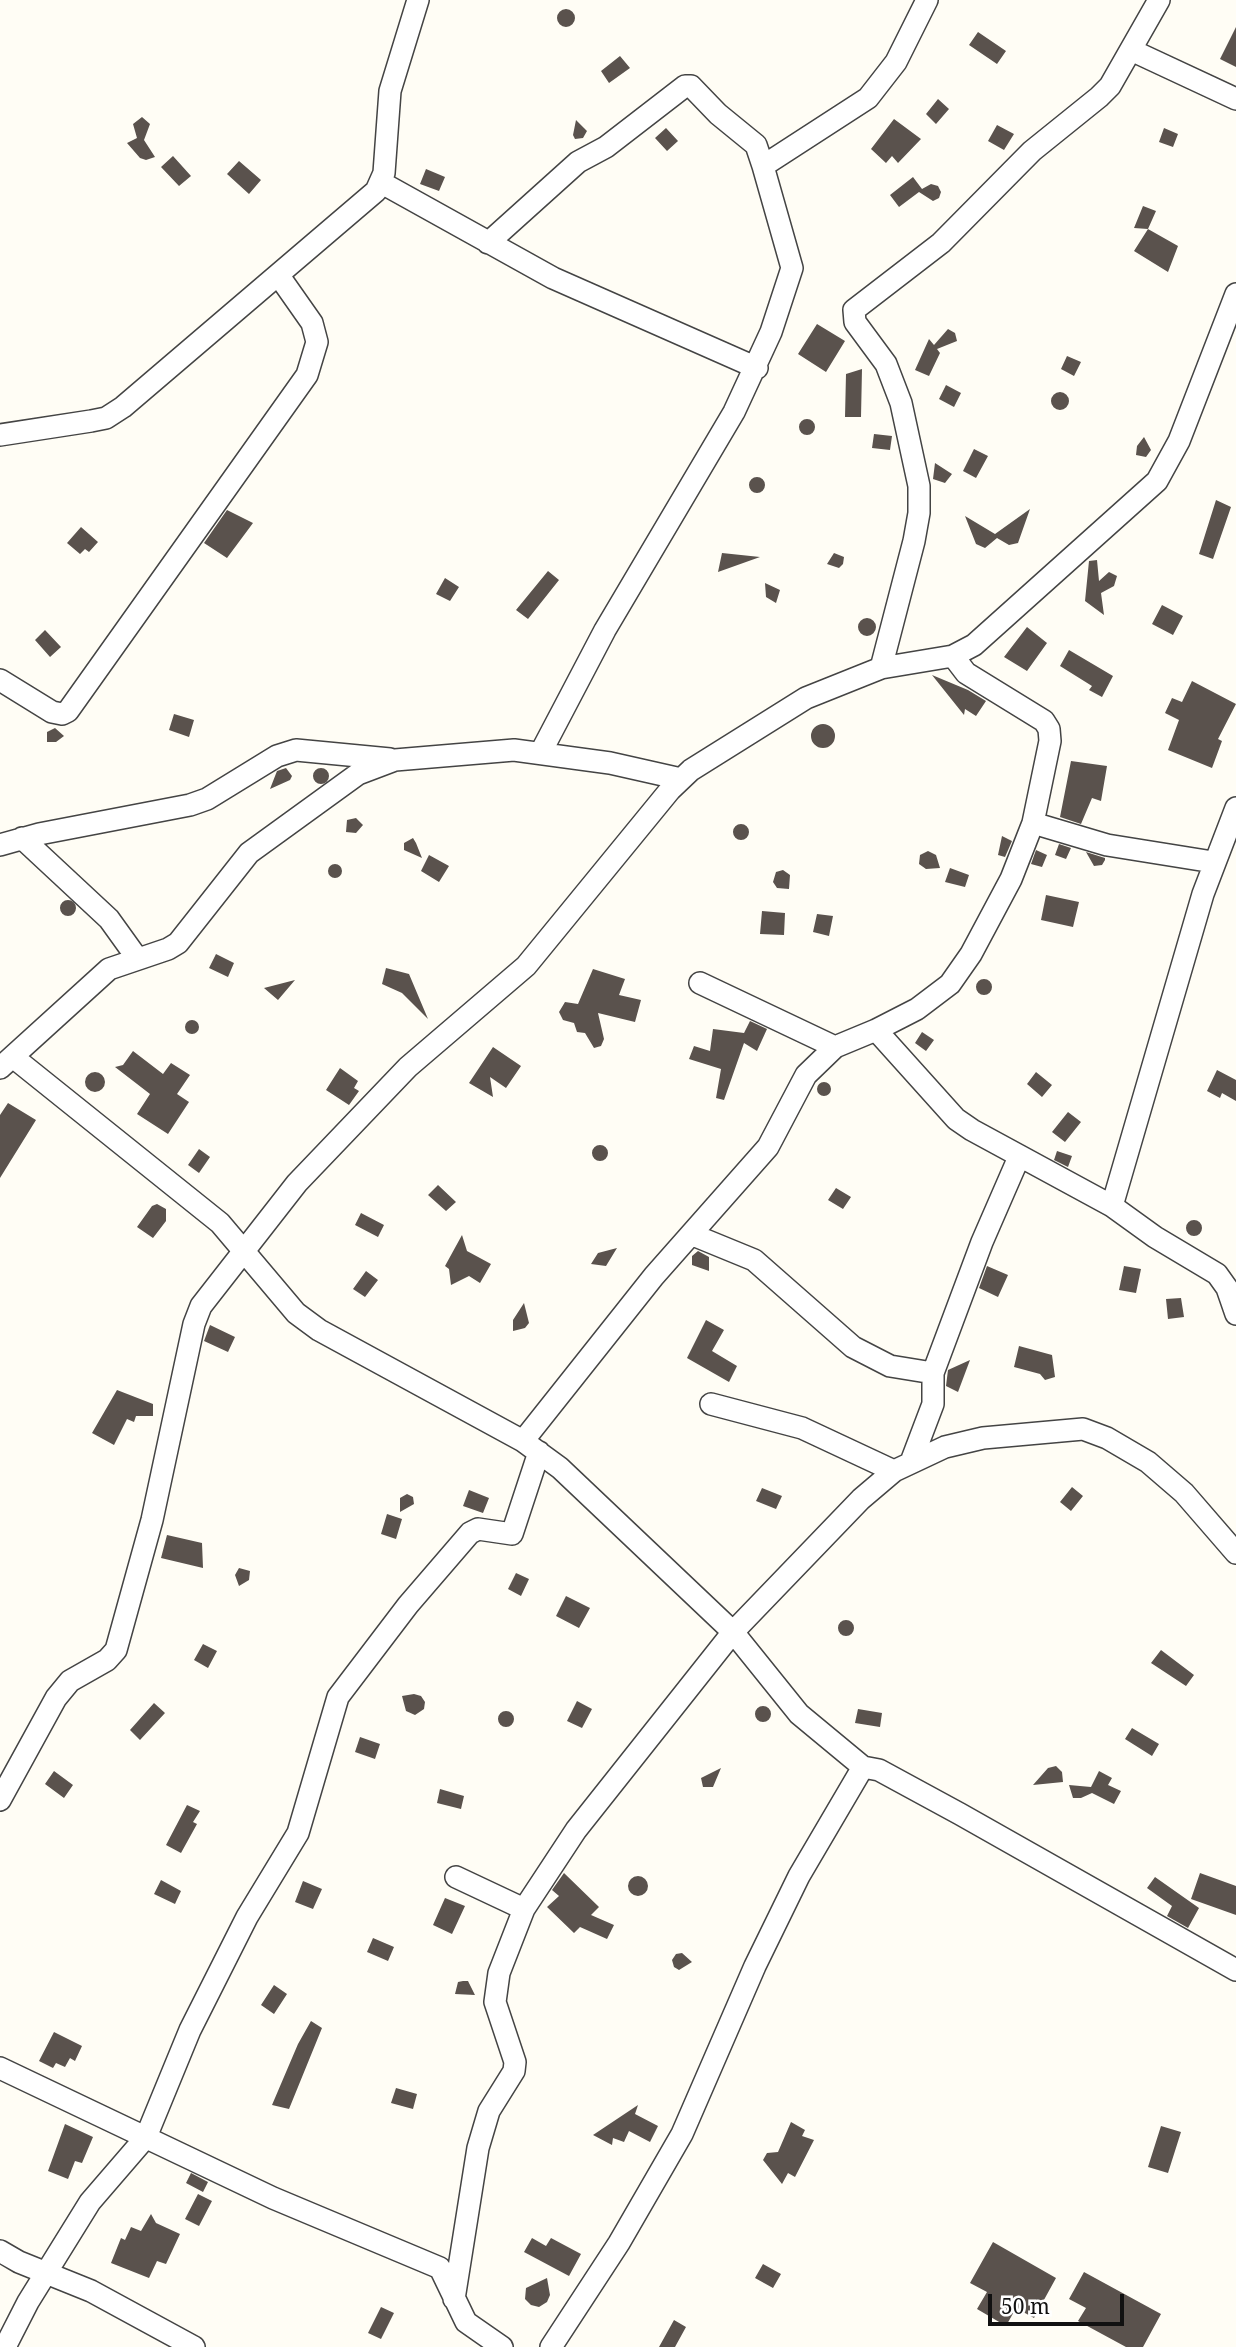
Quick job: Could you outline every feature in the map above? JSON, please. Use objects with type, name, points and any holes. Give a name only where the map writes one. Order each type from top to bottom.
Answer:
[{"type":"street","points":[[0,435],[106,418],[123,407],[349,216],[382,183],[390,91],[418,0]]},
{"type":"street","points":[[763,166],[868,98],[897,62],[927,0]]},
{"type":"street","points":[[881,668],[914,541],[919,513],[919,486],[901,402],[886,363],[855,322],[854,310],[941,243],[1032,150],[1110,86],[1159,0]]},
{"type":"street","points":[[1131,50],[1236,99]]},
{"type":"street","points":[[488,243],[578,162],[606,147],[685,86],[691,86],[718,114],[756,145],[792,268],[757,368],[727,424],[605,629],[541,752]]},
{"type":"street","points":[[382,183],[553,278],[757,368]]},
{"type":"street","points":[[0,680],[52,712],[62,714],[68,711],[307,375],[317,342],[312,323],[279,276]]},
{"type":"street","points":[[0,1800],[56,1698],[70,1682],[107,1660],[116,1650],[152,1520],[194,1324],[201,1306],[297,1183],[399,1076],[526,966],[681,779],[806,698],[881,668],[953,656],[974,645],[1157,481],[1179,442],[1236,293]]},
{"type":"street","points":[[5,2347],[45,2274],[90,2202],[146,2137],[190,2030],[247,1917],[298,1833],[338,1698],[408,1605],[470,1533],[478,1529],[512,1534],[531,1447],[654,1276],[768,1147],[806,1075],[835,1047],[917,1009],[950,984],[971,954],[1011,879],[1033,823],[1050,741],[1049,729],[1044,721],[966,673],[953,656]]},
{"type":"street","points":[[0,845],[22,838],[190,806],[207,799],[277,756],[296,751],[332,751],[395,760],[514,750],[541,752],[681,779]]},
{"type":"street","points":[[395,760],[343,781],[249,853],[178,943],[109,969],[6,1063],[195,1201],[246,1251],[296,1313],[319,1330],[405,1380],[531,1447],[670,1569],[733,1632],[799,1714],[863,1767],[879,1770],[937,1801],[1236,1970]]},
{"type":"street","points":[[1112,1206],[1213,862],[1236,808]]},
{"type":"street","points":[[1033,823],[1107,845],[1213,862]]},
{"type":"street","points":[[22,838],[109,919],[137,958]]},
{"type":"street","points":[[700,983],[835,1047]]},
{"type":"street","points":[[876,1030],[956,1119],[1019,1157],[1112,1206],[1155,1237],[1217,1274],[1227,1288],[1236,1314]]},
{"type":"street","points":[[902,1467],[933,1404],[933,1373],[982,1242],[1019,1157]]},
{"type":"street","points":[[692,1235],[754,1260],[853,1347],[890,1366],[933,1373]]},
{"type":"street","points":[[711,1404],[802,1428],[902,1467]]},
{"type":"street","points":[[454,2299],[478,2148],[489,2111],[513,2071],[515,2062],[495,2002],[499,1973],[524,1909],[576,1830],[733,1632],[861,1499],[902,1467],[945,1447],[983,1438],[1083,1429],[1107,1438],[1148,1462],[1184,1493],[1236,1553]]},
{"type":"street","points":[[551,2347],[620,2243],[682,2134],[783,1910],[863,1767]]},
{"type":"street","points":[[456,1877],[524,1909]]},
{"type":"street","points":[[0,2068],[273,2198],[440,2268],[466,2322],[502,2347]]},
{"type":"street","points":[[0,2251],[45,2274],[91,2291],[194,2347]]},
{"type":"building","points":[[566,9],[572,12],[575,18],[572,24],[566,27],[560,24],[557,18],[560,12]]},
{"type":"building","points":[[1236,27],[1236,67],[1220,59]]},
{"type":"building","points":[[978,32],[1006,51],[997,64],[969,45]]},
{"type":"building","points":[[620,56],[630,68],[609,83],[601,71]]},
{"type":"building","points":[[938,99],[949,109],[936,124],[926,114]]},
{"type":"building","points":[[142,117],[150,124],[144,140],[155,157],[146,160],[140,158],[127,143],[137,138],[133,124]]},
{"type":"building","points":[[894,119],[921,139],[898,163],[892,156],[886,163],[871,149]]},
{"type":"building","points":[[576,120],[587,131],[583,138],[575,139],[573,135]]},
{"type":"building","points":[[997,125],[1014,134],[1004,150],[988,141]]},
{"type":"building","points":[[666,128],[678,141],[667,151],[655,138]]},
{"type":"building","points":[[1164,128],[1178,134],[1173,147],[1159,142]]},
{"type":"building","points":[[173,156],[191,176],[179,186],[161,167]]},
{"type":"building","points":[[239,161],[261,180],[249,194],[227,174]]},
{"type":"building","points":[[426,169],[445,177],[439,191],[420,184]]},
{"type":"building","points":[[913,177],[922,189],[931,184],[938,186],[941,192],[939,198],[933,201],[919,192],[899,207],[890,195]]},
{"type":"building","points":[[1143,206],[1156,211],[1148,229],[1134,228]]},
{"type":"building","points":[[1148,229],[1178,246],[1168,272],[1134,251]]},
{"type":"building","points":[[817,324],[845,341],[826,372],[798,354]]},
{"type":"building","points":[[948,329],[955,333],[957,341],[937,349],[940,353],[929,376],[915,370],[929,339],[934,345]]},
{"type":"building","points":[[1067,356],[1081,362],[1074,376],[1061,369]]},
{"type":"building","points":[[862,369],[861,417],[845,417],[846,374]]},
{"type":"building","points":[[946,385],[961,393],[954,407],[939,399]]},
{"type":"building","points":[[1060,392],[1066,395],[1069,401],[1066,407],[1060,410],[1054,407],[1051,401],[1054,395]]},
{"type":"building","points":[[807,419],[813,421],[813,433],[807,435],[801,433],[799,427],[801,421]]},
{"type":"building","points":[[874,434],[892,436],[890,450],[872,448]]},
{"type":"building","points":[[1144,437],[1151,450],[1146,457],[1136,455],[1137,446]]},
{"type":"building","points":[[974,449],[988,456],[976,478],[963,471]]},
{"type":"building","points":[[935,463],[952,474],[945,483],[933,479]]},
{"type":"building","points":[[757,477],[765,485],[757,493],[749,485]]},
{"type":"building","points":[[1216,500],[1231,507],[1213,559],[1199,554]]},
{"type":"building","points":[[1030,509],[1018,543],[1009,545],[997,538],[985,548],[976,544],[965,516],[995,534]]},
{"type":"building","points":[[227,510],[253,523],[227,558],[204,543]]},
{"type":"building","points":[[81,527],[98,542],[89,552],[85,549],[80,554],[67,543]]},
{"type":"building","points":[[722,553],[760,557],[718,572]]},
{"type":"building","points":[[834,553],[844,557],[839,568],[827,564]]},
{"type":"building","points":[[1097,560],[1099,581],[1109,572],[1117,576],[1114,586],[1101,593],[1104,615],[1085,601],[1089,561]]},
{"type":"building","points":[[548,571],[559,580],[528,619],[516,610]]},
{"type":"building","points":[[445,578],[459,587],[450,601],[436,594]]},
{"type":"building","points":[[765,583],[780,590],[776,603],[766,597]]},
{"type":"building","points":[[1162,605],[1183,616],[1173,635],[1152,624]]},
{"type":"building","points":[[867,618],[873,621],[876,627],[873,633],[867,636],[861,633],[858,627],[861,621]]},
{"type":"building","points":[[1027,627],[1047,643],[1027,671],[1004,657]]},
{"type":"building","points":[[45,630],[61,647],[50,657],[35,640]]},
{"type":"building","points":[[1069,650],[1113,676],[1102,697],[1089,690],[1092,686],[1060,666]]},
{"type":"building","points":[[932,675],[968,690],[986,701],[976,716],[965,709],[964,715]]},
{"type":"building","points":[[1192,681],[1236,704],[1218,739],[1222,741],[1212,768],[1168,750],[1179,720],[1165,713],[1172,698],[1182,702]]},
{"type":"building","points":[[174,714],[194,720],[189,737],[169,730]]},
{"type":"building","points":[[823,724],[834,731],[835,736],[828,747],[823,748],[812,741],[811,736],[818,725]]},
{"type":"building","points":[[55,728],[64,736],[56,742],[47,742],[47,732]]},
{"type":"building","points":[[1071,761],[1107,766],[1101,801],[1092,798],[1081,824],[1060,817]]},
{"type":"building","points":[[286,768],[292,776],[290,780],[270,789],[277,771]]},
{"type":"building","points":[[318,768],[324,768],[329,776],[327,782],[318,784],[313,779],[313,773]]},
{"type":"building","points":[[356,818],[363,825],[356,833],[346,832],[347,820]]},
{"type":"building","points":[[741,824],[747,826],[747,838],[741,840],[735,838],[733,832],[735,826]]},
{"type":"building","points":[[1002,836],[1012,841],[1005,857],[998,855]]},
{"type":"building","points":[[413,838],[422,858],[404,850],[404,843]]},
{"type":"building","points":[[1059,844],[1071,848],[1066,859],[1055,855]]},
{"type":"building","points":[[1036,850],[1047,855],[1042,867],[1031,864]]},
{"type":"building","points":[[928,851],[936,855],[940,868],[926,869],[919,864],[920,855]]},
{"type":"building","points":[[1086,852],[1105,858],[1102,865],[1094,866]]},
{"type":"building","points":[[429,855],[449,866],[439,882],[421,871]]},
{"type":"building","points":[[332,864],[338,864],[342,871],[338,878],[332,878],[328,874],[328,868]]},
{"type":"building","points":[[950,868],[969,875],[965,887],[945,882]]},
{"type":"building","points":[[783,870],[790,875],[789,889],[777,888],[773,882],[776,872]]},
{"type":"building","points":[[1046,895],[1079,902],[1073,927],[1041,920]]},
{"type":"building","points":[[65,900],[71,900],[76,908],[74,914],[65,916],[60,911],[60,905]]},
{"type":"building","points":[[762,911],[785,913],[784,935],[760,934]]},
{"type":"building","points":[[817,914],[833,916],[829,936],[813,932]]},
{"type":"building","points":[[216,954],[234,963],[228,977],[209,968]]},
{"type":"building","points":[[386,968],[409,974],[428,1019],[402,993],[382,984]]},
{"type":"building","points":[[593,969],[625,979],[619,995],[641,1000],[635,1022],[598,1013],[604,1039],[601,1046],[594,1048],[585,1033],[577,1032],[574,1023],[563,1020],[559,1012],[565,1002],[578,1004]]},
{"type":"building","points":[[984,979],[990,981],[990,993],[984,995],[978,993],[976,987],[978,981]]},
{"type":"building","points":[[295,980],[278,1000],[264,988]]},
{"type":"building","points":[[189,1020],[195,1020],[199,1027],[195,1034],[189,1034],[185,1030],[185,1024]]},
{"type":"building","points":[[750,1021],[767,1029],[757,1051],[744,1043],[724,1100],[716,1098],[721,1069],[689,1059],[694,1046],[710,1051],[713,1029],[744,1033]]},
{"type":"building","points":[[922,1032],[934,1040],[926,1051],[915,1043]]},
{"type":"building","points":[[493,1047],[521,1066],[506,1088],[490,1077],[493,1097],[469,1083]]},
{"type":"building","points":[[133,1051],[163,1074],[171,1063],[190,1075],[177,1094],[189,1102],[168,1134],[137,1114],[150,1094],[115,1067],[123,1065]]},
{"type":"building","points":[[340,1068],[358,1081],[354,1088],[359,1091],[349,1105],[326,1090]]},
{"type":"building","points":[[1217,1070],[1236,1080],[1236,1101],[1222,1093],[1220,1098],[1207,1091]]},
{"type":"building","points":[[95,1072],[102,1075],[105,1082],[102,1089],[95,1092],[88,1089],[85,1082],[88,1075]]},
{"type":"building","points":[[1036,1072],[1052,1085],[1042,1097],[1027,1084]]},
{"type":"building","points":[[821,1082],[827,1082],[831,1089],[827,1096],[821,1096],[817,1092],[817,1086]]},
{"type":"building","points":[[8,1103],[36,1120],[0,1178],[0,1115]]},
{"type":"building","points":[[1068,1112],[1081,1122],[1065,1142],[1052,1132]]},
{"type":"building","points":[[600,1145],[608,1153],[600,1161],[592,1153]]},
{"type":"building","points":[[199,1149],[210,1157],[199,1173],[188,1165]]},
{"type":"building","points":[[1057,1151],[1072,1156],[1068,1167],[1054,1160]]},
{"type":"building","points":[[438,1185],[456,1202],[446,1211],[428,1195]]},
{"type":"building","points":[[836,1188],[851,1197],[843,1209],[828,1200]]},
{"type":"building","points":[[157,1204],[166,1209],[166,1221],[153,1238],[137,1227],[152,1206]]},
{"type":"building","points":[[361,1213],[384,1225],[378,1237],[355,1225]]},
{"type":"building","points":[[1191,1220],[1197,1220],[1202,1228],[1200,1234],[1191,1236],[1186,1231],[1186,1225]]},
{"type":"building","points":[[462,1235],[467,1251],[491,1264],[480,1283],[469,1276],[451,1285],[449,1269],[445,1266]]},
{"type":"building","points":[[617,1248],[606,1266],[591,1264],[598,1253]]},
{"type":"building","points":[[698,1251],[709,1257],[709,1271],[692,1265],[692,1256]]},
{"type":"building","points":[[987,1266],[1008,1275],[998,1297],[979,1288]]},
{"type":"building","points":[[1124,1266],[1141,1269],[1136,1293],[1119,1290]]},
{"type":"building","points":[[366,1271],[378,1280],[365,1297],[353,1289]]},
{"type":"building","points":[[1181,1298],[1184,1317],[1168,1319],[1166,1299]]},
{"type":"building","points":[[524,1303],[529,1323],[525,1328],[513,1331],[513,1320]]},
{"type":"building","points":[[706,1320],[724,1330],[712,1351],[737,1366],[729,1382],[687,1358]]},
{"type":"building","points":[[210,1325],[235,1337],[228,1352],[204,1341]]},
{"type":"building","points":[[1019,1346],[1052,1355],[1055,1377],[1045,1380],[1040,1374],[1014,1367]]},
{"type":"building","points":[[970,1360],[958,1392],[946,1386],[948,1370]]},
{"type":"building","points":[[117,1390],[153,1404],[153,1416],[136,1416],[134,1422],[127,1419],[114,1445],[92,1433]]},
{"type":"building","points":[[1072,1487],[1083,1496],[1071,1511],[1060,1502]]},
{"type":"building","points":[[762,1488],[782,1496],[776,1509],[756,1501]]},
{"type":"building","points":[[469,1490],[489,1498],[483,1513],[463,1506]]},
{"type":"building","points":[[407,1494],[413,1497],[414,1504],[400,1512],[400,1498]]},
{"type":"building","points":[[387,1514],[402,1519],[396,1539],[381,1534]]},
{"type":"building","points":[[167,1535],[202,1543],[203,1568],[161,1558]]},
{"type":"building","points":[[239,1568],[250,1571],[249,1580],[239,1586],[235,1575]]},
{"type":"building","points":[[516,1573],[529,1579],[521,1596],[508,1589]]},
{"type":"building","points":[[566,1596],[590,1608],[579,1628],[556,1616]]},
{"type":"building","points":[[846,1620],[852,1622],[852,1634],[846,1636],[840,1634],[838,1628],[840,1622]]},
{"type":"building","points":[[203,1644],[217,1651],[208,1668],[194,1660]]},
{"type":"building","points":[[1161,1650],[1194,1675],[1186,1686],[1151,1663]]},
{"type":"building","points":[[402,1696],[421,1696],[425,1702],[424,1709],[415,1715],[406,1711]]},
{"type":"building","points":[[577,1701],[592,1709],[582,1728],[567,1721]]},
{"type":"building","points":[[154,1703],[165,1713],[140,1740],[130,1730]]},
{"type":"building","points":[[763,1706],[771,1714],[763,1722],[755,1714]]},
{"type":"building","points":[[858,1709],[882,1713],[880,1727],[855,1723]]},
{"type":"building","points":[[506,1711],[512,1713],[512,1725],[506,1727],[500,1725],[498,1719],[500,1713]]},
{"type":"building","points":[[1132,1728],[1159,1744],[1152,1756],[1125,1739]]},
{"type":"building","points":[[360,1737],[380,1744],[375,1759],[355,1752]]},
{"type":"building","points":[[1056,1766],[1062,1772],[1063,1782],[1033,1785],[1048,1768]]},
{"type":"building","points":[[721,1768],[713,1787],[703,1787],[701,1778]]},
{"type":"building","points":[[54,1771],[73,1785],[64,1798],[45,1784]]},
{"type":"building","points":[[1099,1771],[1112,1778],[1108,1785],[1121,1791],[1114,1804],[1092,1793],[1073,1798],[1069,1785],[1091,1787]]},
{"type":"building","points":[[440,1789],[464,1796],[461,1809],[437,1803]]},
{"type":"building","points":[[187,1805],[200,1811],[193,1822],[197,1824],[181,1853],[166,1845]]},
{"type":"building","points":[[564,1873],[599,1907],[591,1915],[614,1925],[607,1939],[580,1927],[574,1933],[547,1907],[559,1896],[552,1890]]},
{"type":"building","points":[[1200,1873],[1236,1886],[1236,1915],[1191,1899]]},
{"type":"building","points":[[638,1876],[645,1879],[648,1886],[645,1893],[638,1896],[631,1893],[628,1886],[631,1879]]},
{"type":"building","points":[[1155,1877],[1199,1908],[1188,1928],[1167,1916],[1172,1906],[1147,1888]]},
{"type":"building","points":[[161,1880],[181,1891],[175,1904],[154,1894]]},
{"type":"building","points":[[303,1881],[322,1889],[313,1909],[295,1902]]},
{"type":"building","points":[[445,1898],[465,1906],[452,1934],[433,1925]]},
{"type":"building","points":[[373,1938],[394,1947],[388,1961],[367,1952]]},
{"type":"building","points":[[682,1953],[692,1962],[679,1970],[674,1967],[672,1960],[676,1954]]},
{"type":"building","points":[[468,1981],[475,1995],[455,1994],[458,1982]]},
{"type":"building","points":[[274,1985],[287,1994],[274,2014],[261,2005]]},
{"type":"building","points":[[311,2021],[322,2028],[289,2109],[272,2105],[298,2044]]},
{"type":"building","points":[[54,2032],[82,2046],[75,2061],[70,2058],[65,2067],[56,2063],[53,2068],[39,2061]]},
{"type":"building","points":[[396,2088],[417,2094],[413,2109],[391,2103]]},
{"type":"building","points":[[638,2105],[635,2114],[658,2126],[650,2142],[629,2131],[624,2142],[613,2138],[612,2145],[593,2135]]},
{"type":"building","points":[[791,2122],[805,2130],[802,2136],[814,2140],[795,2177],[788,2173],[782,2184],[763,2160],[767,2153],[778,2152]]},
{"type":"building","points":[[65,2124],[93,2137],[82,2163],[75,2161],[68,2179],[48,2171]]},
{"type":"building","points":[[1161,2126],[1181,2132],[1168,2173],[1148,2167]]},
{"type":"building","points":[[191,2173],[208,2182],[203,2192],[186,2183]]},
{"type":"building","points":[[198,2194],[212,2201],[199,2226],[185,2219]]},
{"type":"building","points":[[151,2214],[156,2223],[180,2234],[166,2264],[157,2261],[149,2278],[111,2263],[121,2238],[125,2240],[131,2227],[141,2231]]},
{"type":"building","points":[[532,2238],[546,2246],[551,2238],[581,2254],[569,2276],[524,2252]]},
{"type":"building","points":[[993,2242],[1056,2278],[1034,2318],[1016,2308],[1006,2326],[977,2309],[987,2292],[970,2283]]},
{"type":"building","points":[[763,2264],[781,2274],[773,2288],[755,2278]]},
{"type":"building","points":[[1084,2272],[1161,2314],[1143,2347],[1126,2347],[1078,2321],[1086,2308],[1069,2299]]},
{"type":"building","points":[[547,2278],[550,2295],[547,2302],[539,2307],[531,2305],[525,2299],[526,2288]]},
{"type":"building","points":[[381,2307],[394,2313],[381,2339],[368,2333]]},
{"type":"building","points":[[674,2320],[686,2327],[675,2347],[659,2347]]}]
